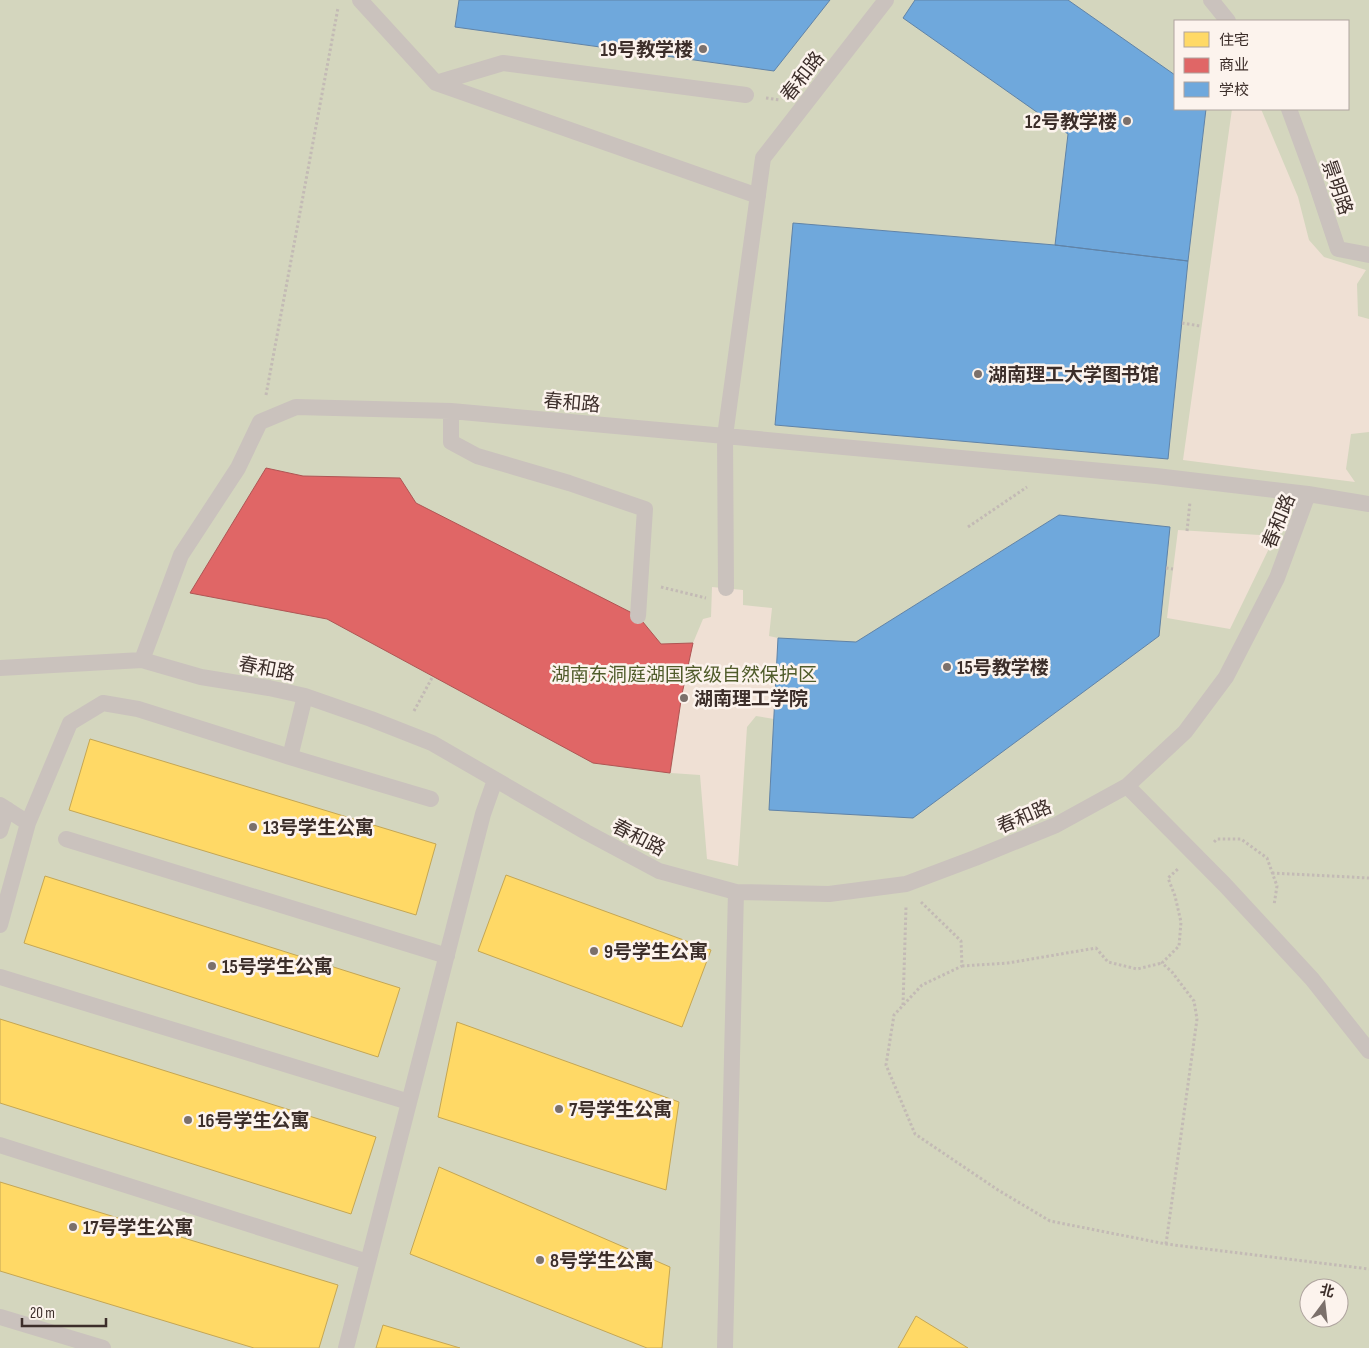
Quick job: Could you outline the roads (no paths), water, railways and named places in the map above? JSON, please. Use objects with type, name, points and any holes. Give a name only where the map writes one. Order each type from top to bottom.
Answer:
[{"type":"lane","points":[[360,0],[436,83],[758,196]]},
{"type":"lane","name":"春和路","points":[[142,660],[181,555],[238,468],[260,422],[296,407],[451,410],[725,436],[763,158],[886,0]]},
{"type":"lane","points":[[1211,0],[1227,20]]},
{"type":"lane","points":[[436,83],[503,63],[746,95]]},
{"type":"lane","name":"景明路","points":[[1289,110],[1338,249],[1369,255]]},
{"type":"lane","points":[[451,410],[451,442],[476,456],[569,483],[645,509],[638,616]]},
{"type":"lane","points":[[726,588],[725,436],[1057,467],[1308,494]]},
{"type":"lane","name":"春和路","points":[[0,668],[142,660],[201,677],[305,696],[432,743],[659,871],[736,892],[829,894],[906,884],[1056,825],[1127,786],[1185,732],[1226,677],[1277,578],[1308,494],[1369,504]]},
{"type":"lane","points":[[290,757],[305,696]]},
{"type":"lane","points":[[0,925],[28,823],[70,723],[103,703],[138,709],[431,800]]},
{"type":"lane","points":[[346,1348],[483,814],[495,780]]},
{"type":"lane","points":[[1127,786],[1312,979],[1369,1051]]},
{"type":"lane","points":[[0,831],[3,807],[28,823]]},
{"type":"lane","points":[[66,839],[447,956]]},
{"type":"lane","points":[[725,1348],[736,892]]},
{"type":"lane","points":[[0,977],[409,1102]]},
{"type":"lane","points":[[0,1145],[368,1262]]},
{"type":"lane","points":[[0,1317],[103,1348]]},
{"type":"place","name":"19号教学楼","points":[[703,49]]},
{"type":"place","name":"12号教学楼","points":[[1127,121]]},
{"type":"place","name":"湖南理工大学图书馆","points":[[978,374]]},
{"type":"place","name":"15号教学楼","points":[[947,667]]},
{"type":"place","name":"湖南理工学院","points":[[684,698]]},
{"type":"place","name":"13号学生公寓","points":[[253,827]]},
{"type":"place","name":"9号学生公寓","points":[[594,951]]},
{"type":"place","name":"15号学生公寓","points":[[212,966]]},
{"type":"place","name":"7号学生公寓","points":[[559,1109]]},
{"type":"place","name":"16号学生公寓","points":[[188,1120]]},
{"type":"place","name":"17号学生公寓","points":[[73,1227]]},
{"type":"place","name":"8号学生公寓","points":[[540,1260]]},
{"type":"park label","name":"湖南东洞庭湖国家级自然保护区","points":[[684,674]]}]
